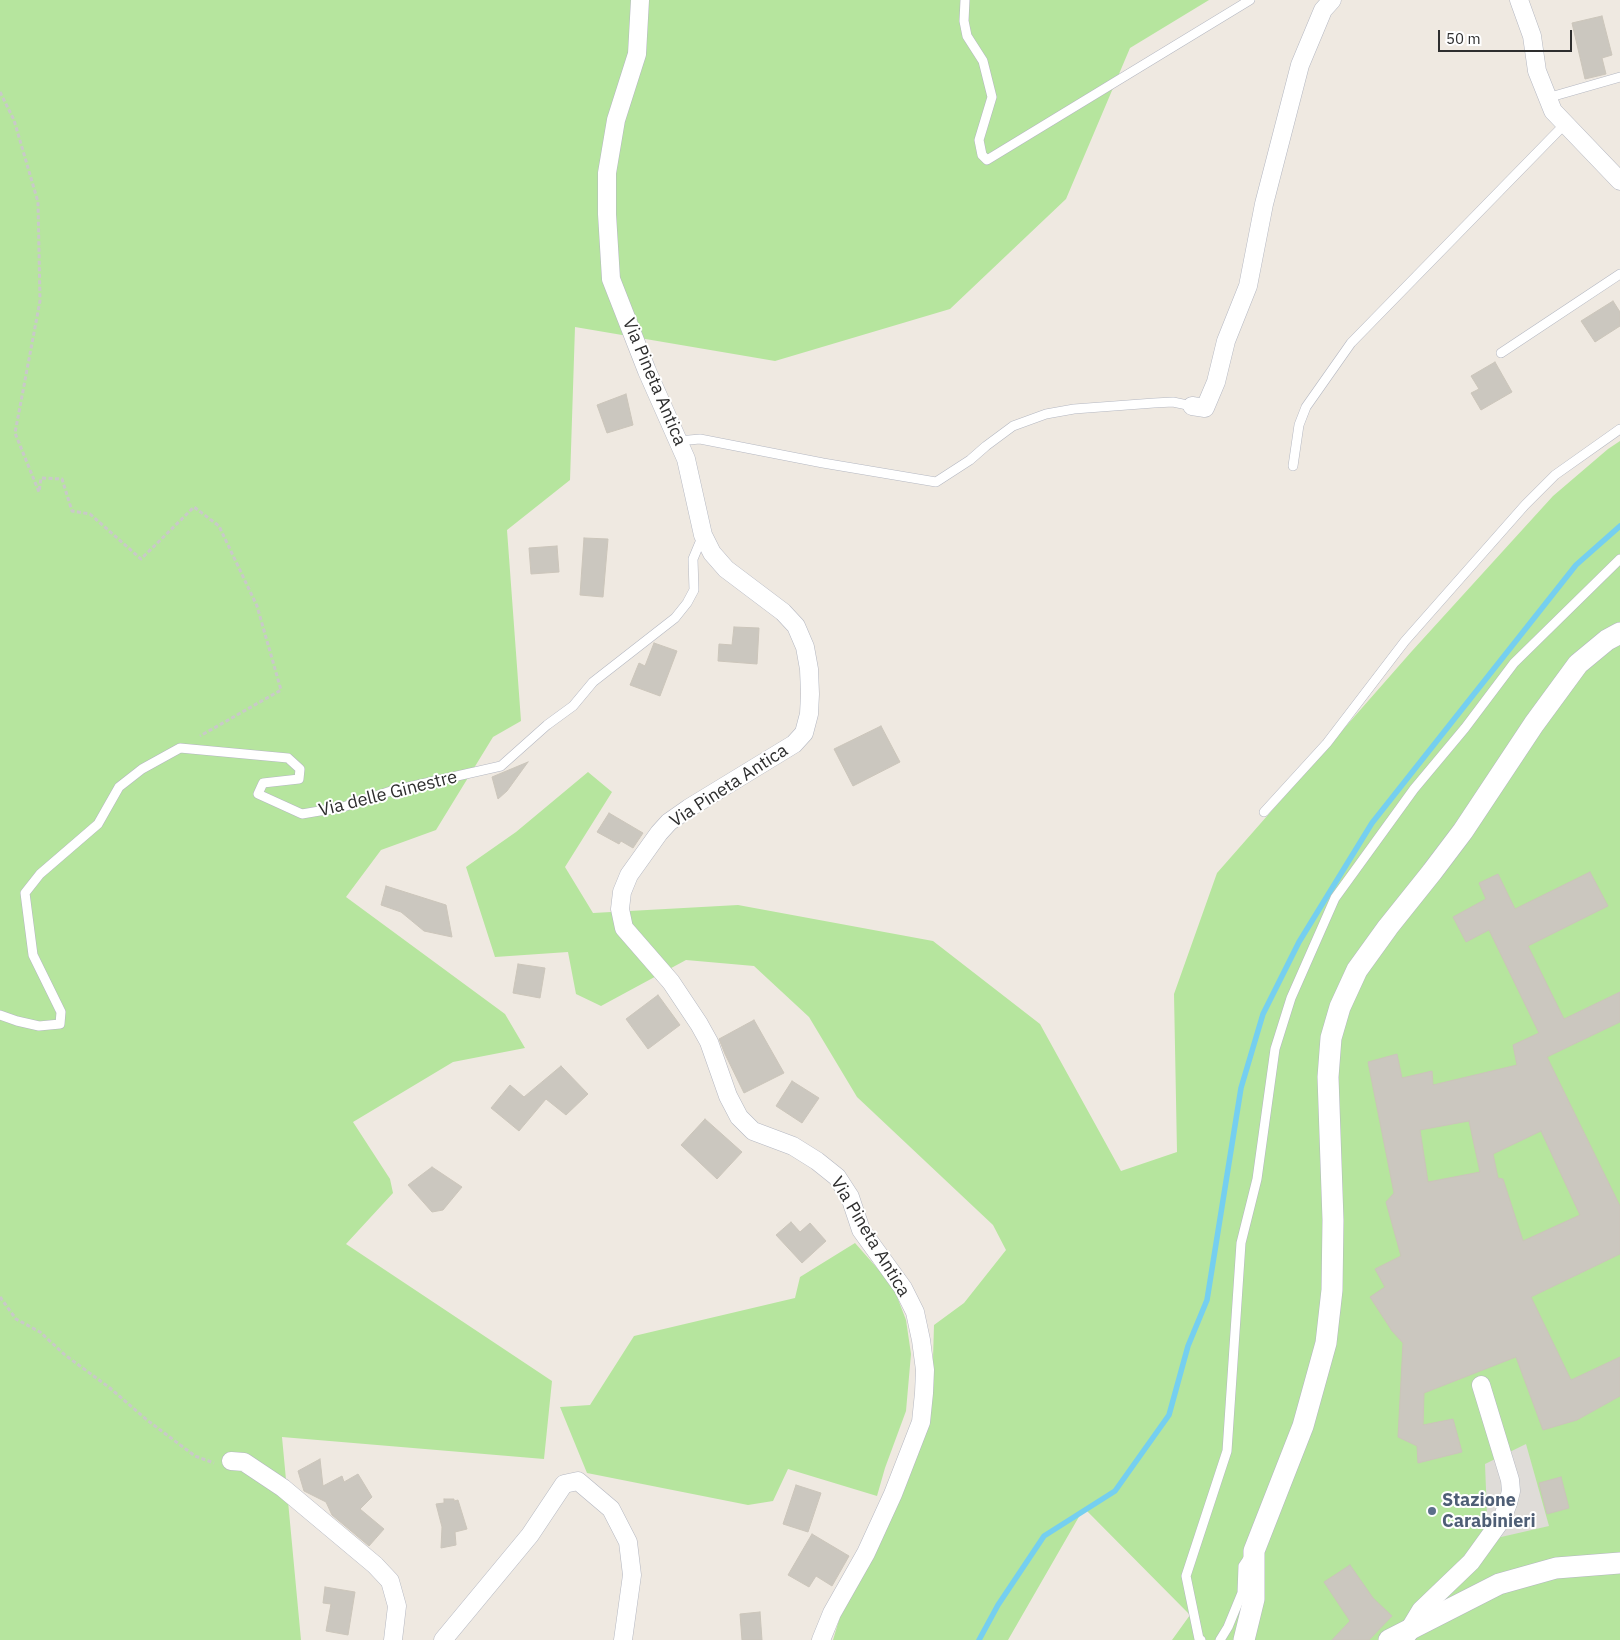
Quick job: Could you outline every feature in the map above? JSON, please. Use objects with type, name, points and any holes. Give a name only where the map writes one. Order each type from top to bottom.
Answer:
[{"type":"street","name":"Via Pineta Antica","points":[[640,0],[637,54],[616,120],[607,173],[607,214],[612,279],[647,371],[686,460],[703,534],[712,553],[726,569],[784,612],[796,626],[805,647],[809,669],[810,694],[809,714],[804,733],[794,744],[669,822],[629,875],[622,892],[620,909],[624,928],[671,982],[699,1024],[708,1042],[728,1096],[739,1117],[753,1131],[793,1146],[817,1161],[837,1177],[850,1197],[861,1230],[899,1282],[915,1312],[925,1370],[921,1422],[893,1494],[866,1553],[832,1613],[821,1640]]},
{"type":"street","points":[[1192,406],[1205,408],[1216,382],[1226,341],[1248,286],[1264,204],[1300,65],[1323,10],[1332,0]]},
{"type":"street","points":[[1519,0],[1532,36],[1537,71],[1553,111],[1620,180]]},
{"type":"street","points":[[1245,1639],[1254,1598],[1254,1551],[1303,1426],[1326,1343],[1332,1290],[1333,1220],[1328,1076],[1331,1038],[1340,1007],[1357,970],[1463,831],[1534,724],[1572,672],[1578,664],[1607,640],[1620,633]]},
{"type":"street","points":[[1409,1635],[1421,1610],[1472,1562],[1502,1519],[1508,1503],[1511,1491],[1510,1480],[1481,1385]]},
{"type":"street","points":[[231,1461],[244,1462],[283,1488],[380,1570],[390,1581],[397,1606],[393,1640]]},
{"type":"street","points":[[443,1640],[530,1535],[564,1484],[578,1481],[611,1509],[628,1542],[632,1576],[623,1640]]},
{"type":"street","points":[[1388,1640],[1409,1635],[1499,1584],[1556,1568],[1620,1563]]},
{"type":"lane","points":[[965,0],[964,21],[967,36],[983,61],[992,97],[980,140],[982,155],[986,160],[1250,0]]},
{"type":"lane","points":[[1547,98],[1620,77]]},
{"type":"lane","points":[[1293,466],[1299,425],[1306,407],[1351,343],[1565,124]]},
{"type":"lane","points":[[1501,353],[1620,274]]},
{"type":"lane","points":[[678,441],[700,439],[936,482],[970,460],[1013,426],[1046,414],[1074,409],[1154,403],[1173,402],[1192,406]]},
{"type":"lane","points":[[1264,812],[1327,743],[1396,652],[1524,505],[1555,476],[1620,430]]},
{"type":"lane","name":"Via delle Ginestre","points":[[180,748],[288,758],[300,769],[299,779],[263,782],[258,794],[302,814],[343,807],[391,791],[501,766],[573,706],[593,682],[675,618],[687,603],[694,590],[693,559],[703,534]]},
{"type":"lane","points":[[1201,1640],[1199,1639],[1186,1576],[1227,1451],[1241,1243],[1257,1179],[1275,1050],[1291,998],[1335,898],[1414,789],[1465,728],[1514,663],[1620,559]]},
{"type":"lane","points":[[0,1015],[39,1026],[60,1024],[61,1012],[33,955],[25,893],[40,874],[98,824],[120,787],[142,769],[180,748]]},
{"type":"lane","points":[[1220,1640],[1228,1627],[1242,1593],[1243,1566],[1254,1551]]},
{"type":"path","points":[[0,92],[14,120],[38,202],[40,301],[15,433],[39,492],[41,478],[62,479],[72,511],[90,514],[141,559],[194,507],[219,526],[257,606],[281,690],[180,748]]},
{"type":"path","points":[[0,1297],[16,1319],[40,1332],[65,1355],[110,1388],[147,1420],[195,1456],[212,1464],[231,1461]]},
{"type":"green space","points":[[0,0],[1209,0],[1130,48],[1066,199],[950,309],[775,361],[575,327],[570,480],[507,530],[521,721],[493,737],[436,830],[381,850],[346,897],[505,1014],[525,1048],[453,1062],[353,1122],[390,1179],[393,1193],[346,1244],[552,1381],[544,1459],[282,1437],[301,1640],[0,1640]]},
{"type":"green space","points":[[1620,441],[1620,1640],[1172,1640],[1190,1615],[1084,1508],[1008,1640],[833,1640],[842,1610],[908,1480],[932,1394],[934,1325],[964,1303],[1006,1250],[993,1225],[857,1097],[809,1017],[754,966],[686,960],[601,1006],[576,994],[568,952],[495,957],[466,867],[516,832],[588,772],[612,792],[565,867],[593,913],[738,905],[933,941],[1040,1024],[1121,1171],[1177,1152],[1174,994],[1217,873],[1412,651],[1553,496]]},
{"type":"green space","points":[[855,1243],[893,1286],[906,1320],[911,1354],[906,1411],[877,1496],[788,1469],[773,1501],[748,1505],[587,1473],[560,1407],[590,1405],[634,1336],[795,1298],[800,1277]]},
{"type":"shaded area","points":[[1526,1444],[1549,1526],[1488,1540],[1485,1464]]},
{"type":"building","points":[[1602,16],[1612,55],[1602,58],[1606,74],[1585,79],[1572,23]]},
{"type":"building","points":[[1613,301],[1620,312],[1620,326],[1595,342],[1581,321]]},
{"type":"building","points":[[1495,362],[1512,392],[1481,410],[1471,393],[1479,389],[1471,376]]},
{"type":"building","points":[[626,394],[633,425],[607,433],[597,405]]},
{"type":"building","points":[[584,538],[608,539],[603,597],[580,595]]},
{"type":"building","points":[[557,546],[559,572],[531,574],[529,548]]},
{"type":"building","points":[[734,627],[759,628],[757,664],[718,661],[719,644],[732,645]]},
{"type":"building","points":[[654,643],[677,651],[660,696],[630,685],[639,663],[645,666]]},
{"type":"building","points":[[881,726],[900,762],[853,786],[834,749]]},
{"type":"building","points":[[528,762],[507,791],[498,799],[492,777]]},
{"type":"building","points":[[609,813],[643,833],[633,848],[621,841],[619,844],[597,832]]},
{"type":"building","points":[[1590,872],[1608,906],[1528,946],[1564,1019],[1620,992],[1620,1022],[1547,1057],[1620,1206],[1620,1254],[1531,1297],[1571,1380],[1620,1357],[1620,1396],[1577,1420],[1543,1430],[1516,1357],[1424,1393],[1423,1425],[1453,1419],[1462,1452],[1418,1463],[1417,1446],[1398,1437],[1403,1343],[1392,1331],[1370,1297],[1385,1287],[1375,1269],[1401,1256],[1386,1202],[1394,1193],[1368,1062],[1397,1054],[1402,1078],[1432,1071],[1433,1085],[1517,1065],[1513,1045],[1539,1033],[1489,930],[1466,942],[1453,917],[1486,899],[1479,883],[1498,874],[1515,909]],"holes":[[[1469,1121],[1480,1172],[1428,1182],[1420,1130]],[[1541,1131],[1580,1215],[1523,1241],[1503,1179],[1498,1178],[1493,1154]]]},
{"type":"building","points":[[386,886],[446,905],[452,937],[424,931],[401,912],[381,905]]},
{"type":"building","points":[[518,964],[545,968],[540,998],[513,993]]},
{"type":"building","points":[[658,995],[680,1025],[648,1049],[626,1019]]},
{"type":"building","points":[[754,1020],[784,1073],[744,1093],[719,1039]]},
{"type":"building","points":[[561,1066],[588,1094],[566,1115],[546,1099],[519,1131],[491,1108],[510,1085],[524,1097]]},
{"type":"building","points":[[792,1081],[819,1098],[802,1123],[776,1106]]},
{"type":"building","points":[[705,1119],[742,1152],[717,1179],[681,1145]]},
{"type":"building","points":[[432,1167],[462,1187],[443,1210],[432,1212],[408,1185]]},
{"type":"building","points":[[791,1222],[800,1232],[810,1223],[826,1241],[802,1263],[776,1235]]},
{"type":"building","points":[[320,1459],[323,1486],[342,1476],[344,1482],[358,1474],[372,1497],[360,1509],[384,1529],[369,1546],[332,1515],[326,1502],[304,1491],[298,1471]]},
{"type":"building","points":[[1561,1477],[1569,1508],[1547,1514],[1539,1483]]},
{"type":"building","points":[[796,1485],[821,1493],[808,1532],[783,1524]]},
{"type":"building","points":[[444,1499],[458,1500],[467,1529],[455,1532],[456,1545],[441,1548],[442,1527],[436,1504],[444,1503]]},
{"type":"building","points":[[812,1534],[849,1556],[832,1586],[816,1576],[809,1587],[788,1575]]},
{"type":"building","points":[[1350,1565],[1373,1598],[1392,1616],[1369,1640],[1332,1640],[1350,1621],[1324,1582]]},
{"type":"building","points":[[325,1587],[355,1592],[348,1635],[326,1631],[331,1604],[323,1603]]},
{"type":"building","points":[[760,1612],[762,1640],[742,1640],[740,1614]]},
{"type":"waterway","points":[[979,1640],[998,1605],[1044,1536],[1115,1491],[1169,1415],[1188,1346],[1207,1300],[1241,1088],[1263,1014],[1299,942],[1372,823],[1576,565],[1620,526]]},
{"type":"place","name":"Stazione Carabinieri","points":[[1432,1511]]}]
